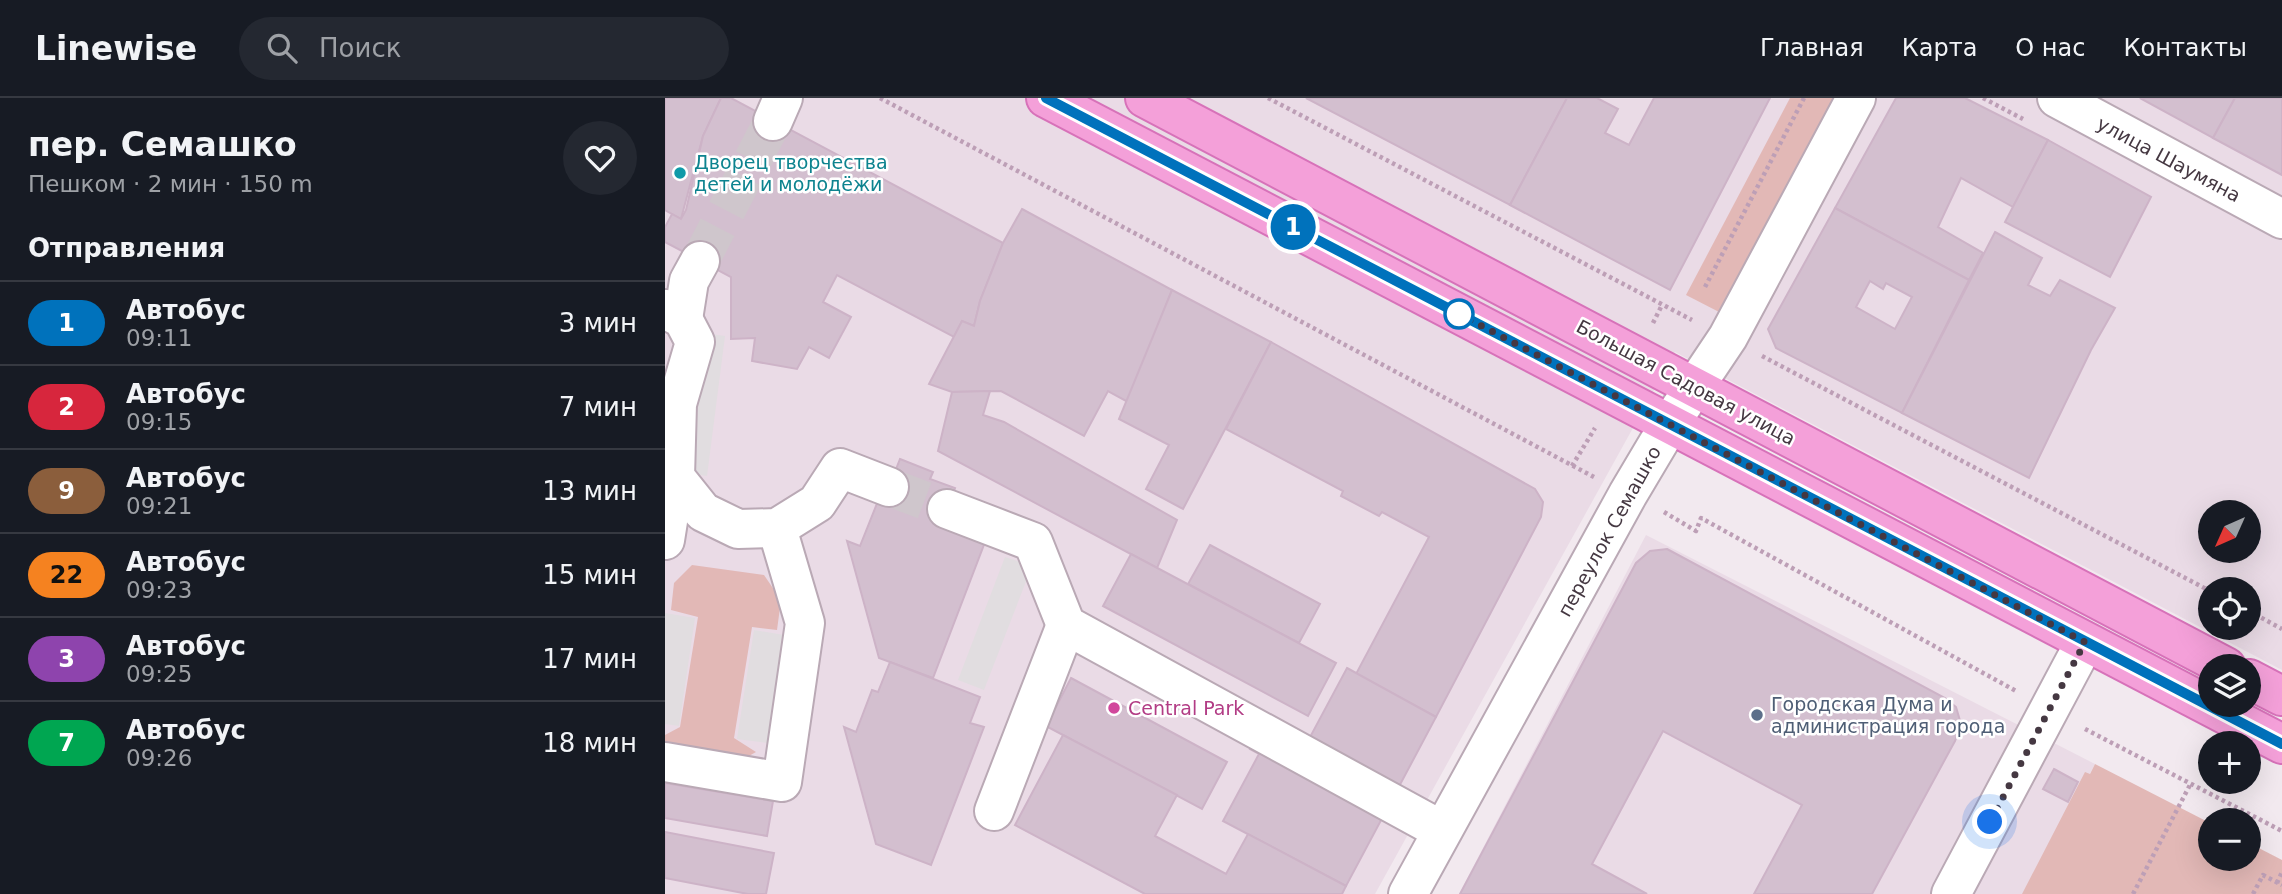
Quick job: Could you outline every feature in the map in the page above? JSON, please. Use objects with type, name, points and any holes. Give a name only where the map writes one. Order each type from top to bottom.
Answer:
[{"type":"main road","points":[[1046,98],[2282,744]]},
{"type":"main road","name":"Большая Садовая улица","points":[[1145,98],[2201,654]]},
{"type":"main road","points":[[2261,685],[2282,696]]},
{"type":"street","name":"переулок Семашко","points":[[1408,894],[1628,494],[1669,425],[1728,338],[1856,98]]},
{"type":"street","name":"улица Шаумяна","points":[[2057,98],[2282,219]]},
{"type":"street","points":[[665,540],[675,477],[677,404],[695,342],[674,314],[700,261]]},
{"type":"street","points":[[675,477],[703,512],[738,529],[777,528],[817,503],[840,468],[889,487]]},
{"type":"street","points":[[947,509],[1033,542],[1066,625],[1441,831]]},
{"type":"street","points":[[665,762],[782,782],[805,623],[777,528]]},
{"type":"street","points":[[994,811],[1066,625]]},
{"type":"street","points":[[1951,894],[2085,642]]},
{"type":"path","points":[[880,98],[1628,494]]},
{"type":"path","points":[[1702,294],[1804,98]]},
{"type":"path","points":[[1689,318],[1695,306]]},
{"type":"path","points":[[1666,513],[1696,531],[1701,518],[2050,710],[2282,831]]},
{"type":"path","points":[[2261,618],[2282,629]]},
{"type":"path","points":[[2133,894],[2191,783]]},
{"type":"path","points":[[2253,894],[2263,875],[2279,884],[2282,872]]},
{"type":"shaded area","points":[[665,98],[2282,98],[2282,670],[2261,659],[2261,654],[2251,654],[2225,640],[2261,640],[2261,577],[2198,577],[2198,626],[1675,352],[1375,894],[665,894]]},
{"type":"shaded area","points":[[1790,98],[1836,98],[1721,313],[1686,295]]},
{"type":"shaded area","points":[[703,333],[725,336],[707,476],[685,473]]},
{"type":"shaded area","name":"Городская Дума и администрация города","points":[[1646,535],[2095,764],[2026,894],[1459,894]]},
{"type":"shaded area","points":[[1005,557],[1032,566],[984,690],[958,680]]},
{"type":"shaded area","points":[[692,565],[764,575],[781,600],[777,630],[752,627],[734,738],[756,752],[740,761],[674,751],[665,742],[665,735],[680,727],[698,617],[671,610],[674,583]]},
{"type":"shaded area","points":[[665,613],[695,618],[679,726],[665,724]]},
{"type":"shaded area","points":[[754,630],[784,635],[768,743],[737,739]]},
{"type":"shaded area","points":[[2095,764],[2198,817],[2198,871],[2261,871],[2261,849],[2282,860],[2282,894],[2022,894],[2085,772],[2090,774]]},
{"type":"building","name":"Дворец творчества детей и молодёжи","points":[[665,98],[721,98],[703,136],[681,219],[665,210]]},
{"type":"building","points":[[721,98],[731,98],[1003,243],[980,301],[974,326],[962,321],[954,337],[837,275],[823,302],[851,317],[829,358],[809,347],[797,369],[752,361],[755,338],[731,339],[731,277],[665,242],[665,227],[672,214],[681,219],[686,210],[703,136]]},
{"type":"building","points":[[1306,98],[1567,98],[1510,205]]},
{"type":"building","points":[[1567,98],[1597,98],[1618,109],[1605,133],[1629,145],[1654,98],[1770,98],[1670,290],[1510,205]]},
{"type":"building","points":[[1896,98],[1965,98],[2048,140],[2013,207],[1961,178],[1938,227],[1983,253],[1969,280],[1835,208]]},
{"type":"building","points":[[2140,98],[2235,98],[2213,138]]},
{"type":"building","points":[[2235,98],[2282,98],[2282,175],[2213,138]]},
{"type":"building","points":[[2048,140],[2151,197],[2110,277],[2005,222]]},
{"type":"building","points":[[1835,208],[1969,280],[1902,413],[1776,348],[1768,329]],"holes":[[[1870,281],[1883,289],[1886,283],[1912,297],[1895,329],[1856,307]]]},
{"type":"building","points":[[1022,209],[1172,290],[1128,402],[1108,391],[1084,436],[1001,391],[952,392],[929,384],[962,321],[974,326],[980,301],[1003,243]]},
{"type":"building","points":[[1995,232],[2042,258],[2028,285],[2050,296],[2060,280],[2115,308],[2091,350],[2029,478],[1902,413]]},
{"type":"building","points":[[1172,290],[1271,342],[1183,509],[1146,489],[1169,445],[1119,419]]},
{"type":"building","points":[[1271,342],[1535,489],[1543,502],[1541,517],[1436,717],[1356,674],[1429,537],[1382,512],[1379,516],[1341,496],[1343,491],[1226,429]]},
{"type":"building","points":[[990,391],[983,415],[1004,422],[1177,520],[1157,568],[938,451],[952,392]]},
{"type":"building","points":[[900,459],[933,472],[930,479],[955,488],[947,509],[985,542],[933,678],[879,658],[847,541],[860,546],[878,501],[889,487]]},
{"type":"building","points":[[1210,545],[1320,604],[1299,643],[1188,584]]},
{"type":"building","name":"Городская Дума и администрация города","points":[[1667,549],[1945,698],[1956,707],[1961,724],[1955,741],[1872,894],[1754,894],[1802,805],[1663,731],[1592,864],[1647,894],[1460,894],[1636,563],[1650,551]]},
{"type":"building","points":[[1131,554],[1336,663],[1308,716],[1103,606]]},
{"type":"building","points":[[890,662],[980,697],[970,723],[984,727],[931,865],[876,844],[844,727],[856,732],[872,690],[878,692]]},
{"type":"building","points":[[1347,668],[1436,717],[1346,886],[1223,821],[1259,754],[1250,749],[1267,718],[1308,741]]},
{"type":"building","points":[[1071,678],[1227,762],[1202,809],[1046,726]]},
{"type":"building","points":[[1063,735],[1177,795],[1155,836],[1226,874],[1248,834],[1346,886],[1342,894],[1145,894],[1015,825]]},
{"type":"building","points":[[2054,769],[2078,782],[2068,802],[2043,789]]},
{"type":"building","points":[[665,783],[773,801],[767,836],[665,818]]},
{"type":"building","points":[[665,832],[774,853],[766,894],[748,894],[665,878]]},
{"type":"tunnel","points":[[700,261],[773,121]]},
{"type":"tunnel","points":[[889,487],[947,509]]},
{"type":"bus line","name":"1","points":[[1046,98],[2282,744]]},
{"type":"place","name":"Дворец творчества детей и молодёжи","points":[[680,173]]},
{"type":"place","name":"Central Park","points":[[1114,708]]},
{"type":"place","name":"Городская Дума и администрация города","points":[[1757,715]]},
{"type":"route","points":[[1459,314],[2085,642],[1990,822]]}]
